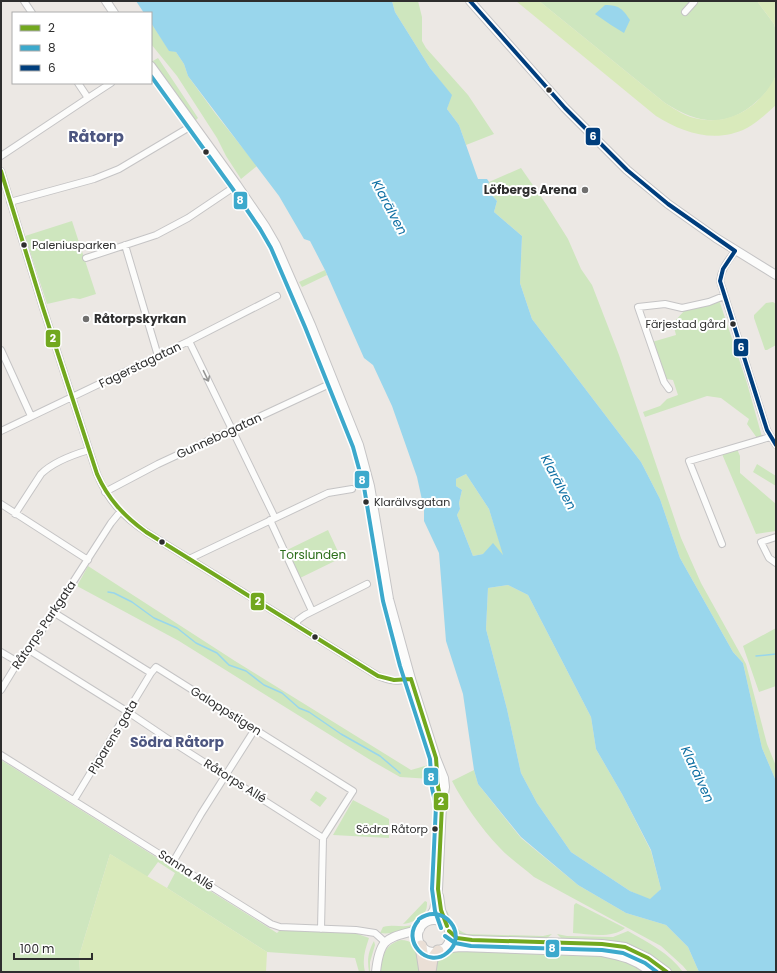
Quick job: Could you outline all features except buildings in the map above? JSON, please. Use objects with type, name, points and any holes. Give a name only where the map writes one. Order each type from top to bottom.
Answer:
[{"type":"highway","points":[[420,943],[424,972]]},
{"type":"highway","points":[[430,972],[432,959],[440,950]]},
{"type":"street","points":[[24,1],[31,12]]},
{"type":"street","points":[[106,1],[113,12]]},
{"type":"street","points":[[470,1],[565,108],[627,170],[668,204],[735,251],[776,275]]},
{"type":"street","points":[[685,12],[694,2]]},
{"type":"street","points":[[152,67],[237,185],[276,245],[296,288],[348,414],[365,464],[389,599],[410,679],[444,778],[445,788],[442,805],[438,889],[434,910],[427,921],[420,928],[394,936],[385,942],[378,955],[376,972]]},
{"type":"street","points":[[79,84],[88,98]]},
{"type":"street","points":[[1,156],[109,84]]},
{"type":"street","points":[[10,202],[94,179],[119,169],[194,125]]},
{"type":"street","points":[[1,171],[97,474],[105,492],[120,512],[140,528],[189,559],[385,679],[397,682],[410,679]]},
{"type":"street","points":[[86,258],[156,235],[188,218],[237,185]]},
{"type":"street","points":[[125,246],[158,356]]},
{"type":"street","points":[[735,251],[724,266],[720,274],[720,281],[770,437],[776,445]]},
{"type":"street","name":"Fagerstagatan","points":[[1,431],[189,341],[278,296]]},
{"type":"street","points":[[669,388],[664,382],[638,307],[665,304],[682,308],[709,302],[724,296]]},
{"type":"street","points":[[189,341],[232,429],[272,519],[290,565],[312,611]]},
{"type":"street","points":[[1,350],[31,416]]},
{"type":"street","name":"Gunnebogatan","points":[[105,492],[158,464],[334,382]]},
{"type":"street","points":[[722,544],[689,461],[770,437]]},
{"type":"street","points":[[16,514],[44,470],[89,450]]},
{"type":"street","points":[[189,559],[328,493],[352,489]]},
{"type":"street","points":[[1,504],[88,560]]},
{"type":"street","name":"Råtorps Parkgata","points":[[1,690],[18,662],[26,655],[111,523],[120,512]]},
{"type":"street","points":[[776,537],[761,542],[769,558],[776,563]]},
{"type":"street","points":[[296,625],[301,617],[367,584]]},
{"type":"street","points":[[53,612],[151,673]]},
{"type":"street","name":"Råtorps Allé","points":[[29,650],[323,838]]},
{"type":"street","points":[[1,652],[18,662]]},
{"type":"street","name":"Galoppstigen","points":[[151,673],[156,667],[353,791],[323,838]]},
{"type":"street","name":"Piparens gata","points":[[74,800],[151,673]]},
{"type":"street","points":[[173,862],[225,775],[255,729]]},
{"type":"street","name":"Sanna Allé","points":[[1,755],[271,924],[280,926],[356,930],[375,933],[385,942]]},
{"type":"street","points":[[321,928],[323,838]]},
{"type":"street","points":[[438,889],[441,910],[448,929],[449,941],[440,950]]},
{"type":"street","points":[[427,921],[438,920],[457,938],[472,940],[602,944],[625,948],[648,958],[667,972]]},
{"type":"street","points":[[420,928],[418,937],[420,943]]},
{"type":"street","points":[[399,935],[420,943],[429,951],[460,947],[602,952],[623,956],[641,964],[651,972]]},
{"type":"green space","points":[[392,1],[418,1],[422,17],[422,41],[426,48],[468,95],[494,134],[466,145],[459,125],[447,109],[451,95],[430,68],[395,12]]},
{"type":"green space","points":[[516,1],[539,1],[665,103],[690,117],[711,120],[734,116],[755,104],[770,86],[776,75],[776,105],[755,123],[735,133],[712,136],[677,127],[656,116]]},
{"type":"green space","points":[[539,1],[757,1],[774,24],[776,31],[775,78],[769,89],[746,110],[735,116],[723,119],[701,119],[677,110],[665,103]]},
{"type":"green space","points":[[757,1],[776,1],[776,31],[774,24]]},
{"type":"green space","points":[[152,24],[169,50],[176,52],[184,64],[188,76],[257,166],[241,179],[226,156],[217,138],[177,76],[152,45]]},
{"type":"green space","points":[[158,58],[198,118],[194,122],[152,63],[152,61]]},
{"type":"green space","points":[[521,168],[568,239],[581,269],[592,285],[619,355],[681,538],[701,583],[746,664],[767,744],[776,766],[776,781],[762,748],[743,663],[733,652],[680,558],[660,499],[641,462],[532,319],[520,283],[522,236],[494,212],[497,201],[487,187],[489,182]]},
{"type":"green space","name":"Paleniusparken","points":[[72,221],[96,294],[80,299],[73,298],[47,304],[25,236]]},
{"type":"green space","points":[[325,270],[327,275],[302,287],[299,282]]},
{"type":"green space","points":[[719,300],[747,383],[762,437],[757,438],[747,424],[749,419],[721,398],[707,396],[645,417],[643,412],[660,406],[667,399],[678,395],[673,380],[666,379],[652,342],[676,335],[673,323],[685,310]]},
{"type":"green space","points":[[773,302],[776,304],[776,345],[765,350],[754,315],[766,303]]},
{"type":"green space","points":[[737,449],[740,456],[740,473],[776,504],[776,531],[756,534],[722,454]]},
{"type":"green space","points":[[757,464],[776,476],[776,486],[753,472]]},
{"type":"green space","points":[[466,474],[489,509],[504,556],[483,554],[473,556],[457,515],[460,509],[459,503],[462,490],[456,486],[456,479]]},
{"type":"green space","name":"Torslunden","points":[[328,530],[341,558],[298,579],[285,551]]},
{"type":"green space","points":[[88,566],[235,661],[411,770],[432,764],[431,779],[400,777],[179,641],[77,586]]},
{"type":"green space","points":[[508,585],[528,595],[591,717],[596,749],[622,794],[651,851],[661,889],[650,900],[630,891],[571,852],[537,803],[521,773],[507,709],[486,629],[488,588]]},
{"type":"green space","points":[[776,628],[776,686],[759,692],[743,646]]},
{"type":"green space","points":[[1,760],[277,933],[280,930],[355,933],[369,938],[364,959],[365,972],[359,972],[355,958],[267,952],[167,888],[175,873],[158,862],[147,877],[110,854],[79,956],[80,972],[1,972]]},
{"type":"green space","points":[[474,770],[478,784],[521,838],[578,885],[626,913],[666,925],[688,947],[699,972],[688,972],[661,946],[534,877],[507,855],[492,840],[473,816],[452,781]]},
{"type":"green space","points":[[316,791],[327,798],[320,807],[310,800]]},
{"type":"green space","points":[[353,800],[389,819],[389,838],[333,835]]},
{"type":"green space","points":[[433,831],[435,832],[437,838],[433,907],[431,906],[435,840]]},
{"type":"green space","points":[[110,854],[167,888],[267,952],[266,972],[80,972],[79,956]]},
{"type":"green space","points":[[425,901],[427,902],[427,908],[424,914],[413,922],[403,924]]},
{"type":"green space","points":[[576,903],[625,928],[613,934],[607,935],[573,933],[574,905]]},
{"type":"green space","points":[[447,911],[452,922],[457,928],[467,934],[543,936],[552,934],[546,939],[461,935],[455,931],[451,925],[444,912]]},
{"type":"green space","points":[[425,917],[427,919],[417,926],[392,933],[380,933],[383,927],[409,926],[419,922]]},
{"type":"green space","points":[[628,931],[665,954],[683,972],[671,972],[647,952],[621,943],[562,939],[557,934],[567,936],[613,937]]},
{"type":"green space","points":[[401,940],[408,941],[416,946],[420,955],[421,972],[380,972],[381,961],[385,952],[391,945]]},
{"type":"green space","points":[[374,941],[375,945],[369,972],[368,956]]},
{"type":"green space","points":[[466,950],[601,954],[622,959],[644,972],[434,972],[437,960],[444,954]]},
{"type":"water","name":"Klarälven","points":[[136,1],[392,1],[395,12],[430,68],[452,95],[447,109],[459,125],[478,179],[487,179],[489,182],[487,187],[497,201],[494,212],[522,236],[520,283],[532,319],[641,462],[660,499],[680,558],[733,652],[743,663],[762,748],[776,781],[776,972],[699,972],[688,947],[666,925],[626,913],[578,885],[521,837],[478,784],[474,770],[463,694],[446,641],[439,553],[424,521],[424,509],[417,477],[392,406],[373,365],[364,358],[325,270],[310,241],[304,239],[279,196],[188,76],[184,64],[176,52],[169,51],[152,25],[152,12],[143,12]],"holes":[[[466,474],[489,509],[503,555],[493,543],[483,554],[473,556],[457,515],[460,509],[459,503],[462,490],[456,486],[456,479]],[[508,585],[528,595],[591,717],[596,749],[622,794],[651,850],[661,889],[650,899],[630,891],[571,852],[537,803],[521,773],[507,709],[486,629],[488,588]]]},
{"type":"water","points":[[605,5],[620,8],[630,20],[624,33],[595,14]]},
{"type":"waterway","points":[[108,592],[114,593],[132,602],[154,618],[177,628],[196,643],[217,653],[229,665],[246,671],[264,685],[282,693],[299,708],[309,712],[341,734],[380,756],[400,773]]},
{"type":"waterway","points":[[756,656],[776,654]]},
{"type":"transit line","name":"6","points":[[470,1],[565,108],[627,170],[668,204],[735,251]]},
{"type":"transit line","name":"8","points":[[152,77],[232,188],[271,248],[305,327],[353,447],[364,487],[383,601],[400,666],[430,759],[432,788],[436,806],[432,889],[435,911],[441,928]]},
{"type":"transit line","name":"2","points":[[1,171],[43,308],[97,474],[101,483],[117,506],[146,532],[378,676],[394,680],[411,679]]},
{"type":"transit line","name":"6","points":[[735,251],[723,269],[720,281],[767,430],[776,445]]},
{"type":"transit line","name":"2","points":[[411,679],[436,758],[438,787],[442,805],[438,889],[441,910],[447,926]]},
{"type":"transit line","name":"8","points":[[418,921],[414,929],[413,937],[414,944],[419,950],[432,958],[439,957],[447,953],[453,946],[456,938],[455,930],[451,922],[437,914],[428,915],[419,919]]},
{"type":"transit line","name":"2","points":[[449,931],[457,938],[472,940],[602,944],[625,947],[648,958],[667,972]]},
{"type":"transit line","name":"8","points":[[445,936],[455,943],[471,946],[602,950],[623,953],[645,963],[657,972]]},
{"type":"place","name":"Löfbergs Arena","points":[[585,190]]},
{"type":"place","name":"Paleniusparken","points":[[24,245]]},
{"type":"place","name":"Råtorpskyrkan","points":[[86,319]]},
{"type":"place","name":"Färjestad gård","points":[[733,324]]},
{"type":"place","name":"Klarälvsgatan","points":[[366,502]]},
{"type":"place","name":"Södra Råtorp","points":[[435,829]]},
{"type":"district","name":"Råtorp","points":[[96,136]]},
{"type":"district","name":"Södra Råtorp","points":[[177,742]]}]
